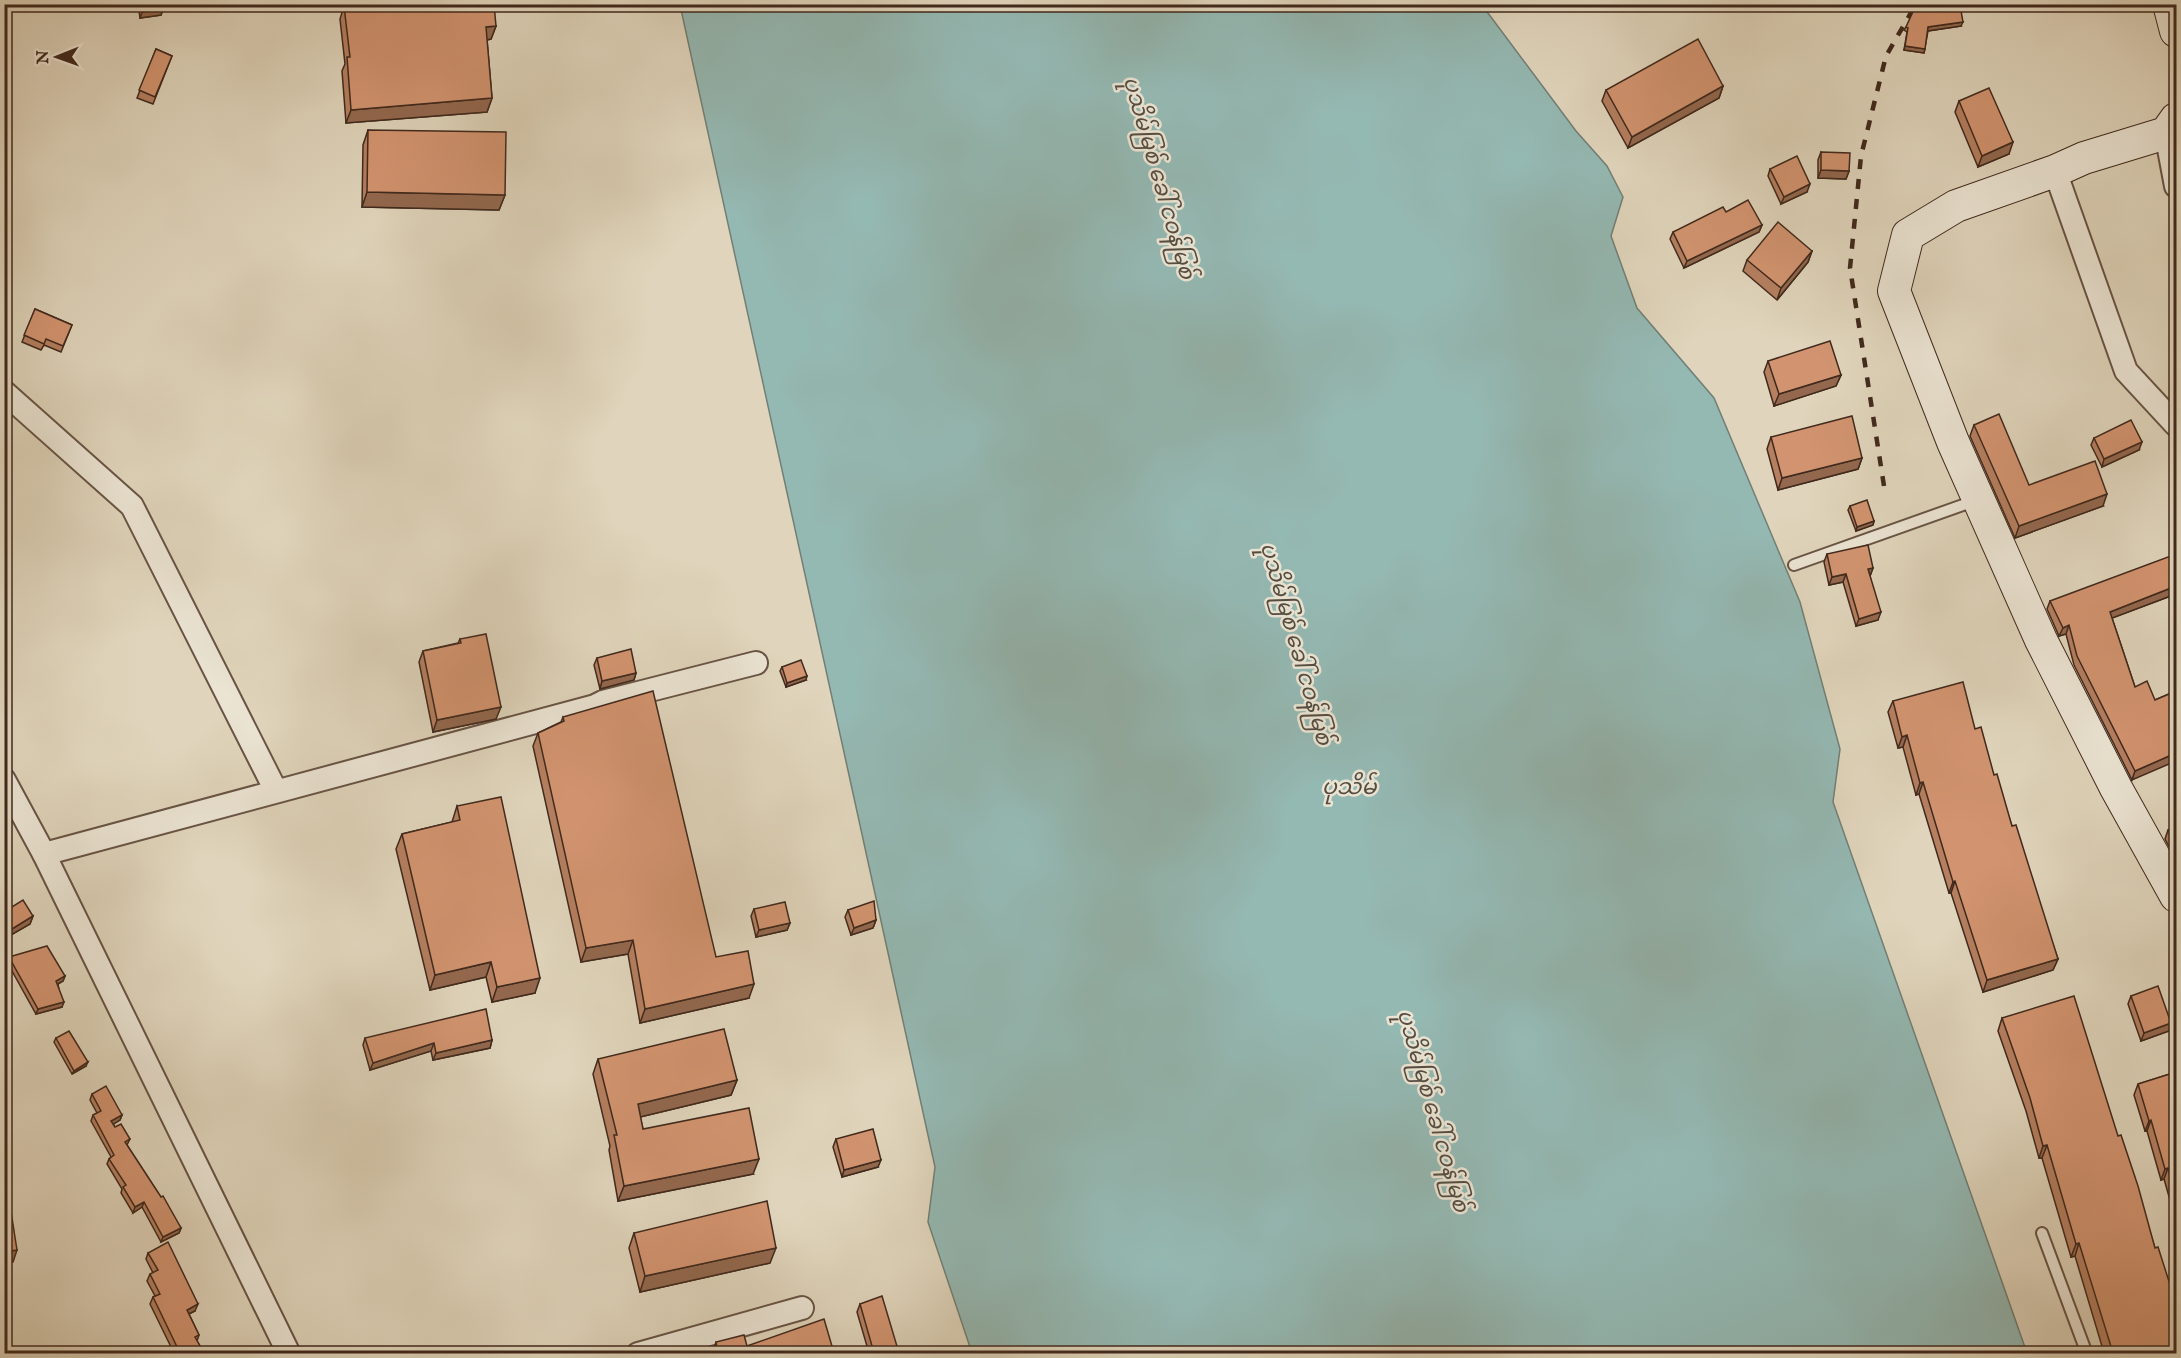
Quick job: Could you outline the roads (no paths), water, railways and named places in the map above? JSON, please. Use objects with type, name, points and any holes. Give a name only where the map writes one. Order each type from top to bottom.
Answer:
[{"type":"street","points":[[2169,4],[2176,31]]},
{"type":"street","points":[[2176,186],[2173,128],[2084,158],[2055,171],[1956,206],[1908,236],[1894,291],[1978,500],[2073,704],[2176,896]]},
{"type":"street","points":[[2055,171],[2126,371],[2176,425]]},
{"type":"street","points":[[4,392],[132,506],[276,791]]},
{"type":"street","points":[[45,854],[756,663]]},
{"type":"street","points":[[4,780],[45,854],[289,1353]]},
{"type":"street","points":[[638,1353],[802,1308]]},
{"type":"lane","points":[[1794,565],[1978,500]]},
{"type":"lane","points":[[2042,1233],[2087,1353]]},
{"type":"water","name":"ပုသိမ်","points":[[680,5],[1482,5],[1576,131],[1607,166],[1623,197],[1611,236],[1637,308],[1714,398],[1800,602],[1840,749],[1833,802],[2027,1353],[972,1353],[928,1222],[935,1167]]},
{"type":"railway","points":[[1709,7],[1720,4]]},
{"type":"railway","points":[[1884,486],[1850,268],[1861,156],[1886,56],[1916,4]]},
{"type":"water label","name":"ပုသိမ်မြစ် ခေါ် ငဝန်မြစ်","points":[[1158,178]]},
{"type":"water label","name":"ပုသိမ်မြစ် ခေါ် ငဝန်မြစ်","points":[[1295,644]]},
{"type":"water label","name":"ပုသိမ်မြစ် ခေါ် ငဝန်မြစ်","points":[[1432,1111]]}]
